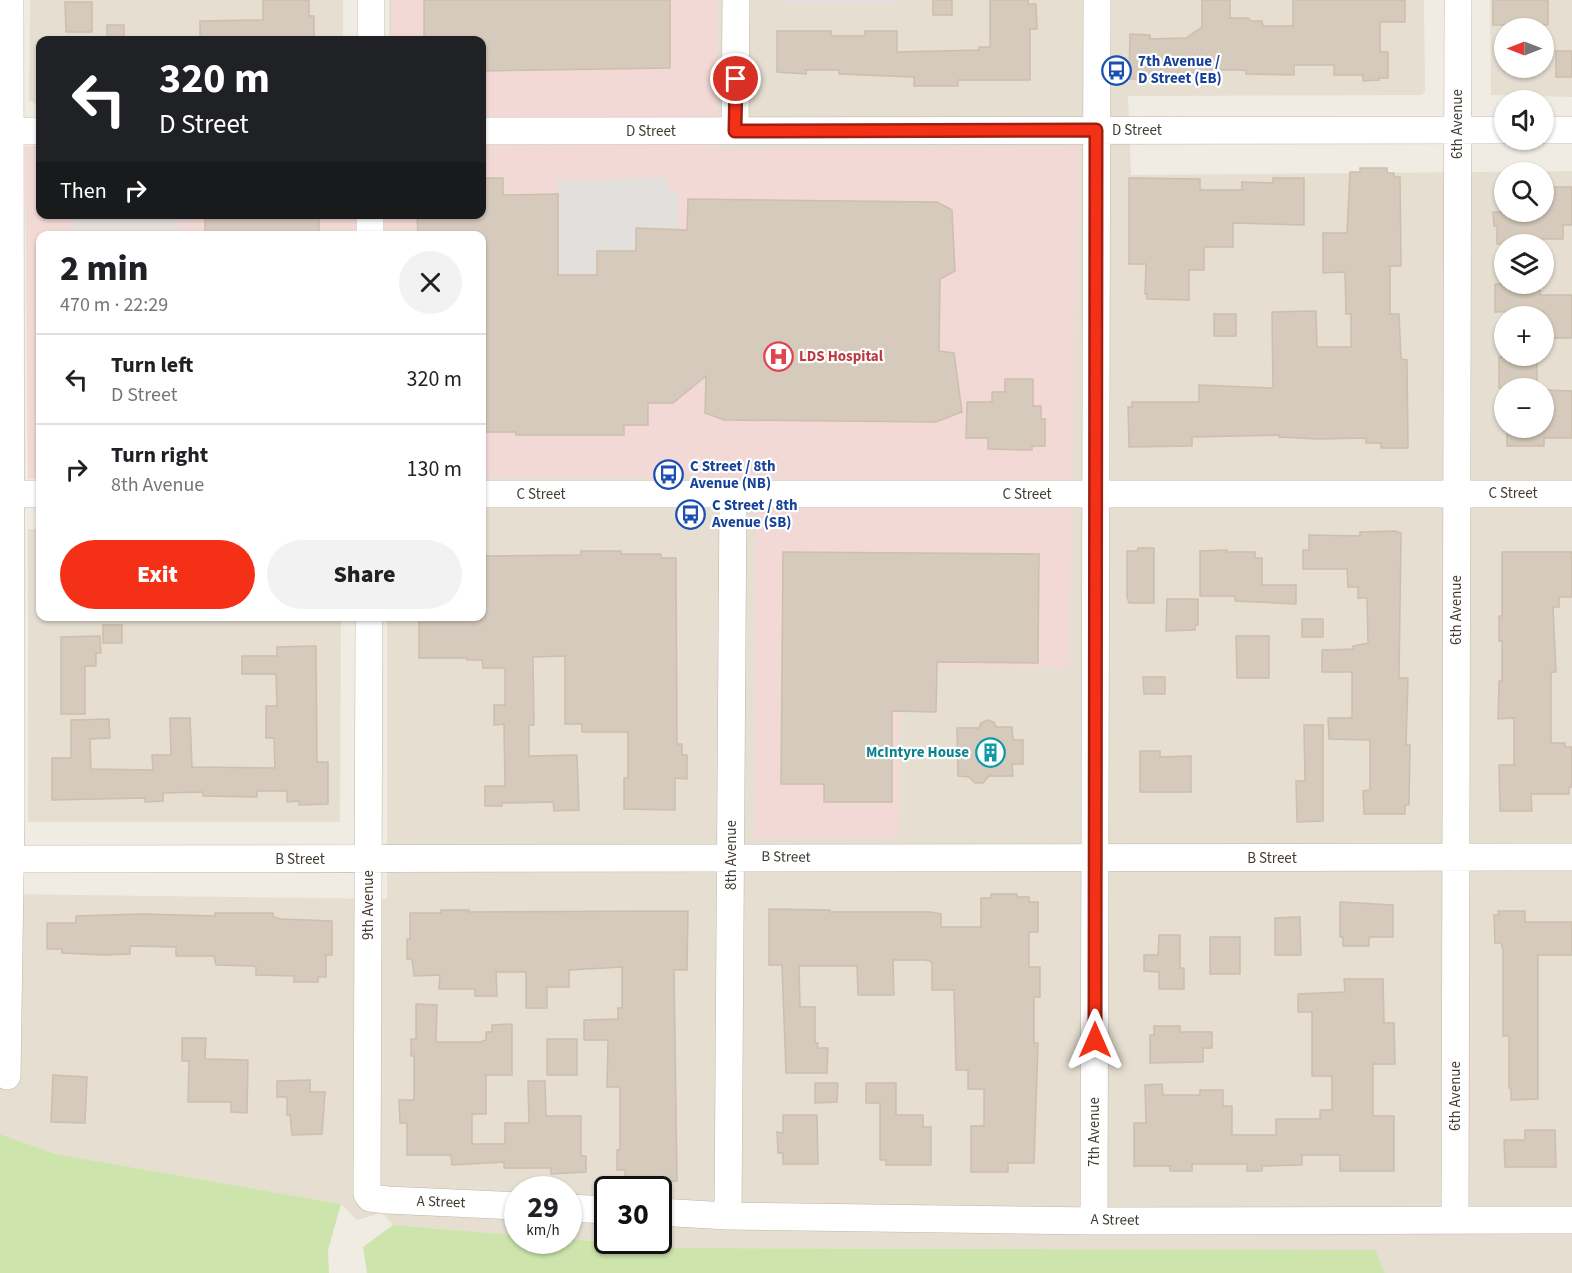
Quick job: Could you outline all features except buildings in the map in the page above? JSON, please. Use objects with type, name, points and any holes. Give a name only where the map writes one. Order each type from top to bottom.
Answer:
[{"type":"street","points":[[7,1076],[5,131],[10,0]]},
{"type":"street","points":[[371,0],[371,36]]},
{"type":"street","points":[[735,131],[736,0]]},
{"type":"street","name":"7th Avenue","points":[[1094,1221],[1097,0]]},
{"type":"street","name":"6th Avenue","points":[[1455,1220],[1458,0]]},
{"type":"street","name":"D Street","points":[[486,131],[1494,130]]},
{"type":"street","points":[[1554,130],[1572,130]]},
{"type":"street","points":[[5,131],[36,131]]},
{"type":"street","points":[[5,494],[36,494]]},
{"type":"street","name":"C Street","points":[[486,494],[1572,494]]},
{"type":"street","name":"8th Avenue","points":[[728,1216],[733,494]]},
{"type":"street","name":"9th Avenue","points":[[367,1194],[369,621]]},
{"type":"street","name":"B Street","points":[[5,859],[1572,857]]},
{"type":"street","name":"A Street","points":[[367,1194],[370,1198],[387,1200],[504,1205]]},
{"type":"street","name":"A Street","points":[[672,1213],[728,1216],[1094,1221],[1572,1220]]},
{"type":"shaded area","points":[[30,0],[343,0],[343,36],[36,36],[36,104],[29,100]]},
{"type":"shaded area","points":[[389,0],[1424,0],[1425,91],[1422,95],[1128,96],[1131,175],[1494,172],[1494,222],[1554,222],[1554,171],[1572,171],[1572,1273],[1385,1273],[1374,1250],[672,1247],[672,1176],[594,1176],[594,1241],[582,1240],[582,1176],[504,1176],[504,1234],[393,1225],[382,1213],[357,1220],[341,1204],[56,1154],[0,1134],[0,894],[387,899],[387,621],[486,621],[486,231],[482,231],[482,219],[486,219],[486,36],[389,36]]},
{"type":"shaded area","name":"LDS Hospital","points":[[394,0],[717,0],[717,149],[1078,147],[1069,667],[900,666],[899,838],[755,838],[755,477],[486,478],[486,231],[36,231],[36,479],[28,479],[25,146],[36,146],[36,219],[486,219],[486,36],[394,36]]},
{"type":"shaded area","points":[[777,0],[901,0],[901,3],[777,3]]},
{"type":"shaded area","points":[[1490,0],[1572,0],[1572,97],[1554,97],[1554,90],[1494,90],[1494,95],[1491,95]]},
{"type":"shaded area","points":[[666,178],[670,190],[678,194],[679,229],[636,228],[636,251],[597,277],[558,275],[558,180]]},
{"type":"shaded area","points":[[73,219],[178,219],[178,231],[73,231]]},
{"type":"shaded area","points":[[28,529],[36,529],[36,621],[341,621],[340,822],[28,822]]},
{"type":"green space","points":[[0,1134],[56,1154],[341,1204],[328,1250],[329,1273],[0,1273]]},
{"type":"green space","points":[[393,1225],[504,1234],[504,1254],[582,1254],[582,1240],[594,1241],[594,1254],[672,1254],[672,1247],[1375,1250],[1385,1273],[367,1273],[363,1247]]},
{"type":"place","name":"7th Avenue / D Street (EB)","points":[[1117,70]]},
{"type":"place","name":"LDS Hospital","points":[[778,356]]},
{"type":"place","name":"C Street / 8th Avenue (NB)","points":[[669,475]]},
{"type":"place","name":"C Street / 8th Avenue (SB)","points":[[691,514]]},
{"type":"place","name":"McIntyre House","points":[[990,752]]},
{"type":"route","points":[[736,79],[735,131],[1096,130],[1095,1040]]}]
